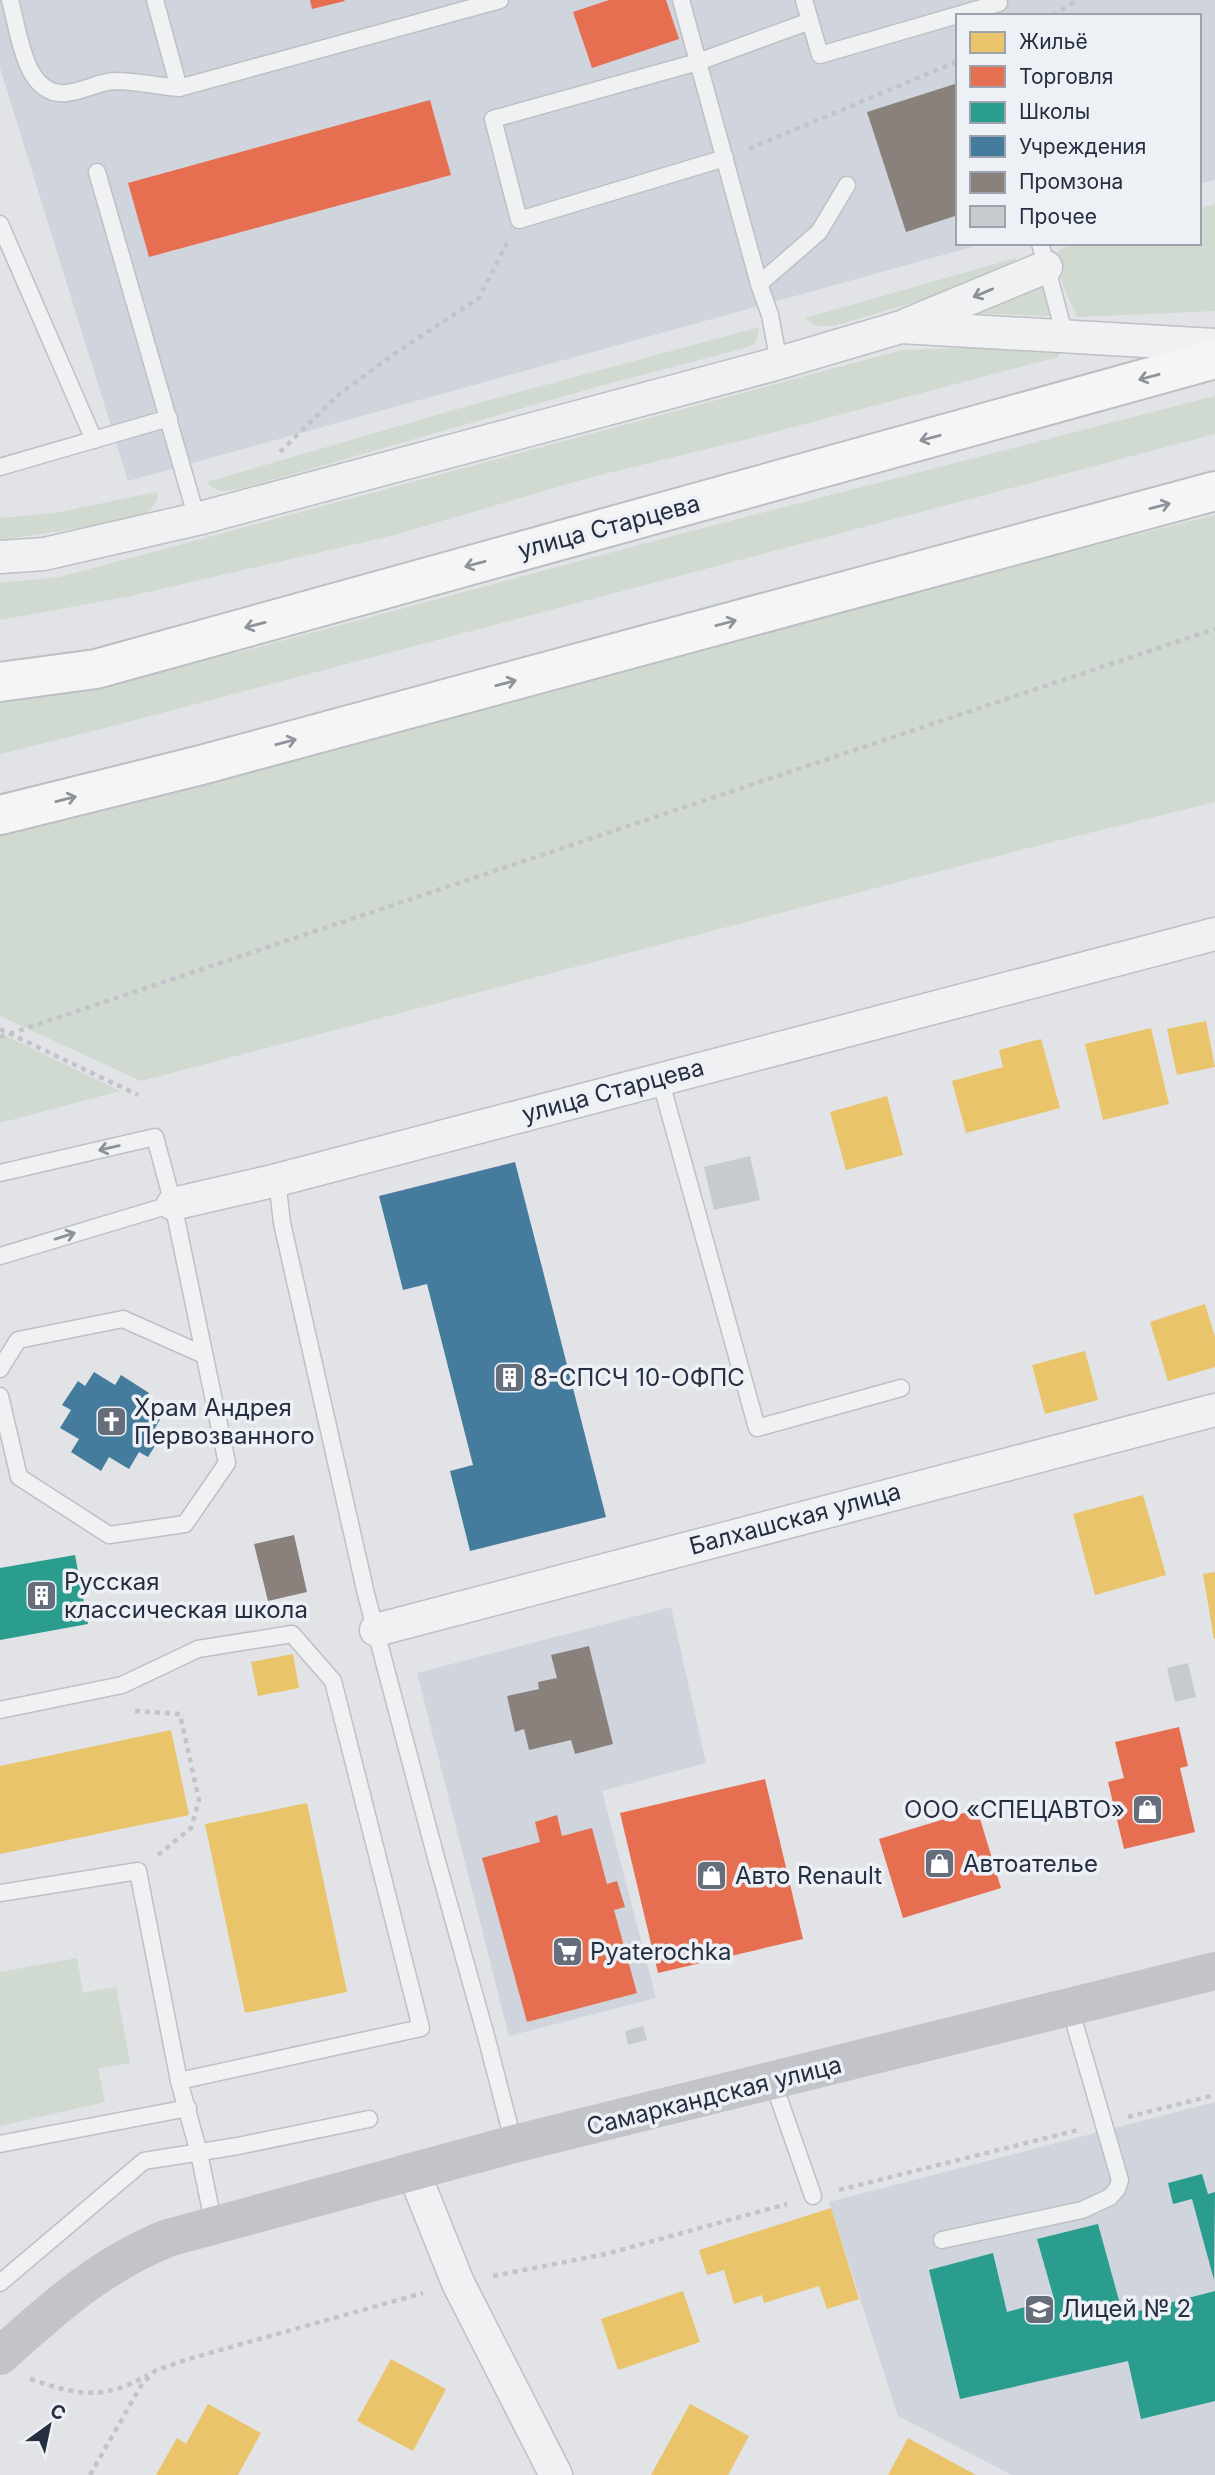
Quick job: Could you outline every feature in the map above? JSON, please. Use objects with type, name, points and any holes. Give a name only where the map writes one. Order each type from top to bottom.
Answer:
[{"type":"main road","name":"улица Старцева","points":[[0,682],[96,669],[1215,359]]},
{"type":"main road","points":[[0,815],[201,765],[1215,491]]},
{"type":"main road","name":"Самаркандская улица","points":[[13,2367],[66,2298],[109,2266],[158,2242],[514,2144],[1215,1971]]},
{"type":"street","points":[[0,557],[44,554],[197,519],[779,363],[901,327],[1043,255]]},
{"type":"street","points":[[901,327],[1215,345]]},
{"type":"street","name":"улица Старцева","points":[[173,1204],[276,1180],[1215,934]]},
{"type":"street","name":"Балхашская улица","points":[[376,1630],[1215,1410]]},
{"type":"street","points":[[414,2173],[458,2283],[555,2475]]},
{"type":"lane","points":[[10,0],[30,74],[39,85],[52,92],[67,93],[112,81],[179,88],[500,0]]},
{"type":"lane","points":[[155,0],[179,88]]},
{"type":"lane","points":[[681,0],[771,315],[779,363]]},
{"type":"lane","points":[[804,0],[820,55],[956,16]]},
{"type":"lane","points":[[964,14],[999,4],[998,0]]},
{"type":"lane","points":[[725,158],[519,220],[493,119],[698,62],[810,21]]},
{"type":"lane","points":[[97,172],[197,519]]},
{"type":"lane","points":[[760,284],[819,232],[847,185]]},
{"type":"lane","points":[[0,223],[94,440]]},
{"type":"lane","points":[[1043,255],[1065,336]]},
{"type":"lane","points":[[0,467],[169,418]]},
{"type":"lane","points":[[660,1079],[757,1428],[901,1388]]},
{"type":"lane","points":[[0,1173],[155,1137],[173,1204],[226,1463],[185,1524],[109,1535],[19,1477],[0,1396]]},
{"type":"lane","points":[[276,1180],[282,1223],[376,1630],[514,2144]]},
{"type":"lane","points":[[0,1256],[173,1204]]},
{"type":"lane","points":[[0,1369],[18,1340],[123,1319],[204,1355]]},
{"type":"lane","points":[[0,1710],[122,1685],[198,1649],[292,1634],[333,1681],[421,2028],[179,2081]]},
{"type":"lane","points":[[0,1893],[138,1871],[179,2081],[199,2153],[214,2226]]},
{"type":"lane","points":[[942,2240],[1082,2210],[1110,2197],[1117,2189],[1120,2180],[1070,2008]]},
{"type":"lane","points":[[773,2082],[813,2196]]},
{"type":"lane","points":[[0,2144],[188,2108]]},
{"type":"lane","points":[[0,2283],[144,2161],[199,2153],[369,2119]]},
{"type":"path","points":[[1057,14],[1077,0]]},
{"type":"path","points":[[725,158],[956,62]]},
{"type":"path","points":[[280,452],[337,396],[394,354],[479,298],[519,220]]},
{"type":"path","points":[[0,1037],[1215,629]]},
{"type":"path","points":[[0,1028],[138,1095]]},
{"type":"path","points":[[133,1711],[180,1714],[199,1800],[191,1828],[138,1871]]},
{"type":"path","points":[[13,2367],[64,2391],[93,2394],[110,2392],[185,2360],[458,2283],[606,2254],[813,2196],[1215,2095]]},
{"type":"path","points":[[90,2475],[136,2391],[155,2371]]},
{"type":"shaded area","points":[[0,0],[1215,0],[1215,180],[1201,184],[1201,14],[956,14],[956,245],[979,245],[128,481],[0,68]]},
{"type":"shaded area","points":[[1215,204],[1215,311],[1078,317],[1059,272],[1056,255],[1062,248],[1072,245],[1201,245],[1201,208]]},
{"type":"shaded area","points":[[1016,258],[1014,268],[948,292],[834,326],[817,326],[805,318]]},
{"type":"shaded area","points":[[1042,286],[1050,316],[965,313]]},
{"type":"shaded area","points":[[760,327],[755,343],[745,348],[603,385],[247,487],[220,491],[207,482],[464,407]]},
{"type":"shaded area","points":[[1052,345],[1060,349],[1058,357],[752,438],[588,478],[394,535],[126,597],[0,620],[0,583],[60,577],[902,350]]},
{"type":"shaded area","points":[[1215,396],[1215,434],[0,754],[0,697],[240,652],[684,533]]},
{"type":"shaded area","points":[[157,492],[157,501],[147,513],[86,527],[0,540],[0,518],[54,513]]},
{"type":"shaded area","points":[[1215,515],[1215,802],[1028,848],[141,1081],[0,1016],[0,830],[195,783],[565,687],[897,595]]},
{"type":"shaded area","points":[[0,1033],[120,1091],[0,1123]]},
{"type":"shaded area","points":[[671,1607],[706,1763],[602,1791],[656,1998],[509,2036],[417,1673]]},
{"type":"shaded area","points":[[77,1958],[83,1993],[116,1987],[130,2063],[98,2069],[105,2102],[0,2126],[0,1972]]},
{"type":"shaded area","name":"Лицей № 2","points":[[1215,2102],[1215,2475],[1012,2475],[898,2416],[829,2202]]},
{"type":"building: Жильё","points":[[1206,1021],[1215,1067],[1177,1075],[1167,1029]]},
{"type":"building: Жильё","points":[[1151,1028],[1169,1104],[1103,1120],[1085,1044]]},
{"type":"building: Жильё","points":[[1041,1039],[1060,1108],[966,1133],[952,1081],[1003,1067],[999,1050]]},
{"type":"building: Жильё","points":[[887,1096],[903,1155],[846,1170],[830,1112]]},
{"type":"building: Жильё","points":[[1205,1304],[1215,1337],[1215,1367],[1168,1381],[1150,1322]]},
{"type":"building: Жильё","points":[[1085,1351],[1098,1400],[1045,1414],[1032,1365]]},
{"type":"building: Жильё","points":[[1143,1495],[1166,1575],[1095,1595],[1073,1514]]},
{"type":"building: Жильё","points":[[1215,1572],[1215,1639],[1214,1639],[1203,1574]]},
{"type":"building: Жильё","points":[[293,1654],[299,1688],[258,1696],[251,1662]]},
{"type":"building: Жильё","points":[[171,1730],[189,1815],[0,1854],[0,1766]]},
{"type":"building: Жильё","points":[[307,1803],[347,1992],[245,2013],[205,1824]]},
{"type":"building: Жильё","points":[[831,2208],[859,2299],[827,2309],[819,2286],[764,2303],[762,2295],[734,2304],[724,2270],[707,2275],[699,2250]]},
{"type":"building: Жильё","points":[[683,2291],[700,2342],[618,2370],[601,2319]]},
{"type":"building: Жильё","points":[[391,2359],[446,2389],[413,2451],[357,2421]]},
{"type":"building: Жильё","points":[[208,2404],[261,2433],[238,2475],[156,2475],[177,2438],[186,2444]]},
{"type":"building: Жильё","points":[[690,2404],[749,2436],[728,2475],[651,2475]]},
{"type":"building: Жильё","points":[[908,2438],[976,2475],[888,2475]]},
{"type":"building: Торговля","points":[[310,0],[344,0],[345,1],[312,9]]},
{"type":"building: Торговля","points":[[609,0],[666,0],[679,39],[592,68],[573,12]]},
{"type":"building: Торговля","points":[[430,100],[451,175],[149,257],[128,183]]},
{"type":"building: Торговля","points":[[1179,1727],[1188,1766],[1180,1768],[1195,1832],[1124,1849],[1108,1782],[1124,1778],[1115,1742]]},
{"type":"building: Торговля","name":"Авто Renault","points":[[765,1779],[803,1939],[658,1973],[620,1813]]},
{"type":"building: Торговля","name":"Автоателье","points":[[977,1809],[1001,1888],[903,1918],[879,1839]]},
{"type":"building: Торговля","name":"Pyaterochka","points":[[557,1815],[562,1836],[592,1828],[607,1884],[617,1881],[625,1907],[614,1910],[637,1993],[527,2022],[482,1858],[540,1842],[535,1822]]},
{"type":"building: Школы","name":"Русская классическая школа","points":[[75,1555],[88,1624],[0,1640],[0,1568]]},
{"type":"building: Школы","points":[[1202,2174],[1208,2194],[1215,2192],[1214,2280],[1192,2199],[1173,2204],[1168,2183]]},
{"type":"building: Школы","points":[[1098,2224],[1123,2315],[1215,2291],[1215,2401],[1141,2419],[1128,2361],[960,2399],[929,2270],[993,2253],[1007,2312],[1054,2299],[1037,2239]]},
{"type":"building: Учреждения","name":"8-СПСЧ 10-ОФПС","points":[[515,1162],[606,1517],[470,1551],[450,1471],[473,1465],[427,1284],[403,1290],[379,1196]]},
{"type":"building: Учреждения","name":"Храм Андрея Первозванного","points":[[94,1372],[115,1385],[121,1375],[149,1393],[142,1403],[162,1416],[155,1428],[163,1433],[148,1457],[139,1452],[129,1469],[109,1457],[101,1471],[71,1452],[79,1439],[60,1428],[71,1410],[62,1405],[78,1381],[85,1386]]},
{"type":"building: Промзона","points":[[956,84],[956,216],[906,232],[867,112]]},
{"type":"building: Промзона","points":[[294,1535],[307,1592],[268,1601],[254,1544]]},
{"type":"building: Промзона","points":[[589,1646],[613,1744],[575,1754],[571,1740],[529,1750],[524,1729],[515,1732],[507,1696],[539,1689],[538,1682],[557,1678],[551,1655]]},
{"type":"building: Прочее","points":[[750,1156],[760,1200],[714,1210],[704,1167]]},
{"type":"building: Прочее","points":[[1188,1663],[1196,1697],[1175,1702],[1167,1668]]},
{"type":"building: Прочее","points":[[643,2026],[647,2040],[628,2045],[625,2031]]},
{"type":"place","name":"8-СПСЧ 10-ОФПС","points":[[510,1378]]},
{"type":"place","name":"Храм Андрея Первозванного","points":[[111,1422]]},
{"type":"place","name":"Русская классическая школа","points":[[41,1596]]},
{"type":"place","name":"ООО «СПЕЦАВТО»","points":[[1148,1810]]},
{"type":"place","name":"Автоателье","points":[[940,1864]]},
{"type":"place","name":"Авто Renault","points":[[712,1876]]},
{"type":"place","name":"Pyaterochka","points":[[567,1952]]},
{"type":"place","name":"Лицей № 2","points":[[1039,2309]]}]
